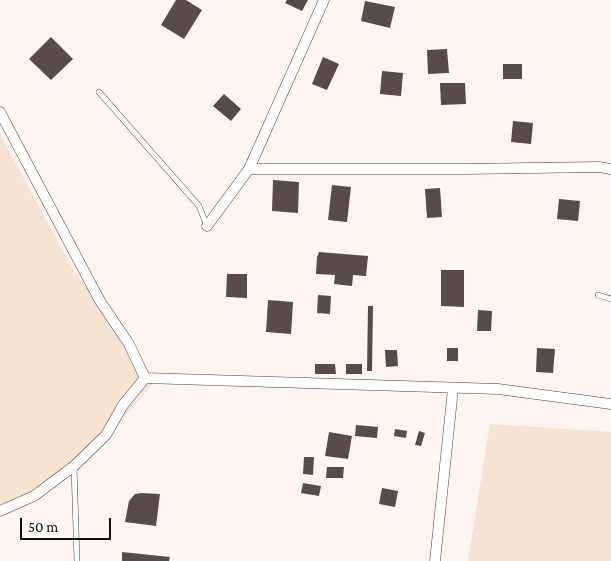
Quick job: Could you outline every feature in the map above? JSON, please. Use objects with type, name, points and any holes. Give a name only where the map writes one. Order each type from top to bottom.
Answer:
[{"type":"street","points":[[207,226],[249,169],[324,0]]},
{"type":"street","points":[[0,112],[100,301],[129,344],[145,378]]},
{"type":"street","points":[[249,169],[600,167],[611,169]]},
{"type":"street","points":[[145,378],[498,389],[611,404]]},
{"type":"street","points":[[0,511],[34,496],[74,466],[106,435],[123,405],[145,378]]},
{"type":"street","points":[[435,561],[453,389]]},
{"type":"lane","points":[[99,92],[199,206],[207,226]]},
{"type":"lane","points":[[598,295],[611,299]]},
{"type":"lane","points":[[74,466],[77,561]]},
{"type":"shaded area","points":[[0,134],[73,269],[156,380],[80,469],[34,502],[0,517]]},
{"type":"shaded area","points":[[490,424],[611,432],[611,561],[468,561]]},
{"type":"building","points":[[176,0],[186,0],[202,10],[184,39],[161,25]]},
{"type":"building","points":[[287,0],[308,0],[302,11],[285,3]]},
{"type":"building","points":[[365,1],[395,7],[390,28],[361,21]]},
{"type":"building","points":[[51,37],[73,59],[51,80],[29,59]]},
{"type":"building","points":[[447,49],[449,73],[428,74],[427,50]]},
{"type":"building","points":[[323,57],[339,64],[327,90],[312,84]]},
{"type":"building","points":[[503,64],[522,64],[522,79],[503,79]]},
{"type":"building","points":[[382,71],[403,73],[401,96],[380,94]]},
{"type":"building","points":[[440,83],[465,83],[466,104],[441,105]]},
{"type":"building","points":[[224,94],[241,109],[231,121],[213,106]]},
{"type":"building","points":[[513,121],[533,123],[531,144],[511,142]]},
{"type":"building","points":[[273,180],[299,182],[298,213],[272,211]]},
{"type":"building","points":[[332,185],[351,187],[347,222],[328,220]]},
{"type":"building","points":[[440,188],[442,217],[427,218],[425,189]]},
{"type":"building","points":[[559,199],[580,201],[578,221],[557,219]]},
{"type":"building","points":[[319,252],[368,256],[366,276],[353,275],[352,286],[334,284],[335,275],[316,274]]},
{"type":"building","points":[[441,270],[464,270],[464,307],[441,306]]},
{"type":"building","points":[[227,274],[247,274],[247,298],[226,297]]},
{"type":"building","points":[[318,295],[331,296],[330,314],[317,313]]},
{"type":"building","points":[[268,300],[293,302],[291,334],[266,332]]},
{"type":"building","points":[[368,306],[373,306],[372,371],[367,371]]},
{"type":"building","points":[[478,310],[492,311],[491,331],[477,331]]},
{"type":"building","points":[[447,348],[458,348],[458,361],[447,361]]},
{"type":"building","points":[[537,348],[555,349],[553,373],[536,372]]},
{"type":"building","points":[[385,350],[397,350],[398,366],[386,367]]},
{"type":"building","points":[[315,364],[335,364],[336,374],[315,374]]},
{"type":"building","points":[[346,364],[362,364],[362,374],[346,374]]},
{"type":"building","points":[[356,425],[378,427],[377,438],[355,436]]},
{"type":"building","points":[[395,429],[407,431],[406,438],[394,436]]},
{"type":"building","points":[[419,431],[425,433],[421,446],[415,445]]},
{"type":"building","points":[[329,432],[352,436],[348,459],[325,456]]},
{"type":"building","points":[[304,457],[314,457],[313,475],[303,474]]},
{"type":"building","points":[[327,467],[344,467],[343,478],[326,478]]},
{"type":"building","points":[[303,483],[321,486],[319,496],[301,493]]},
{"type":"building","points":[[382,488],[398,491],[395,507],[379,504]]},
{"type":"building","points":[[135,494],[160,494],[156,526],[125,522],[129,501]]},
{"type":"building","points":[[122,552],[170,557],[169,561],[122,561]]}]
